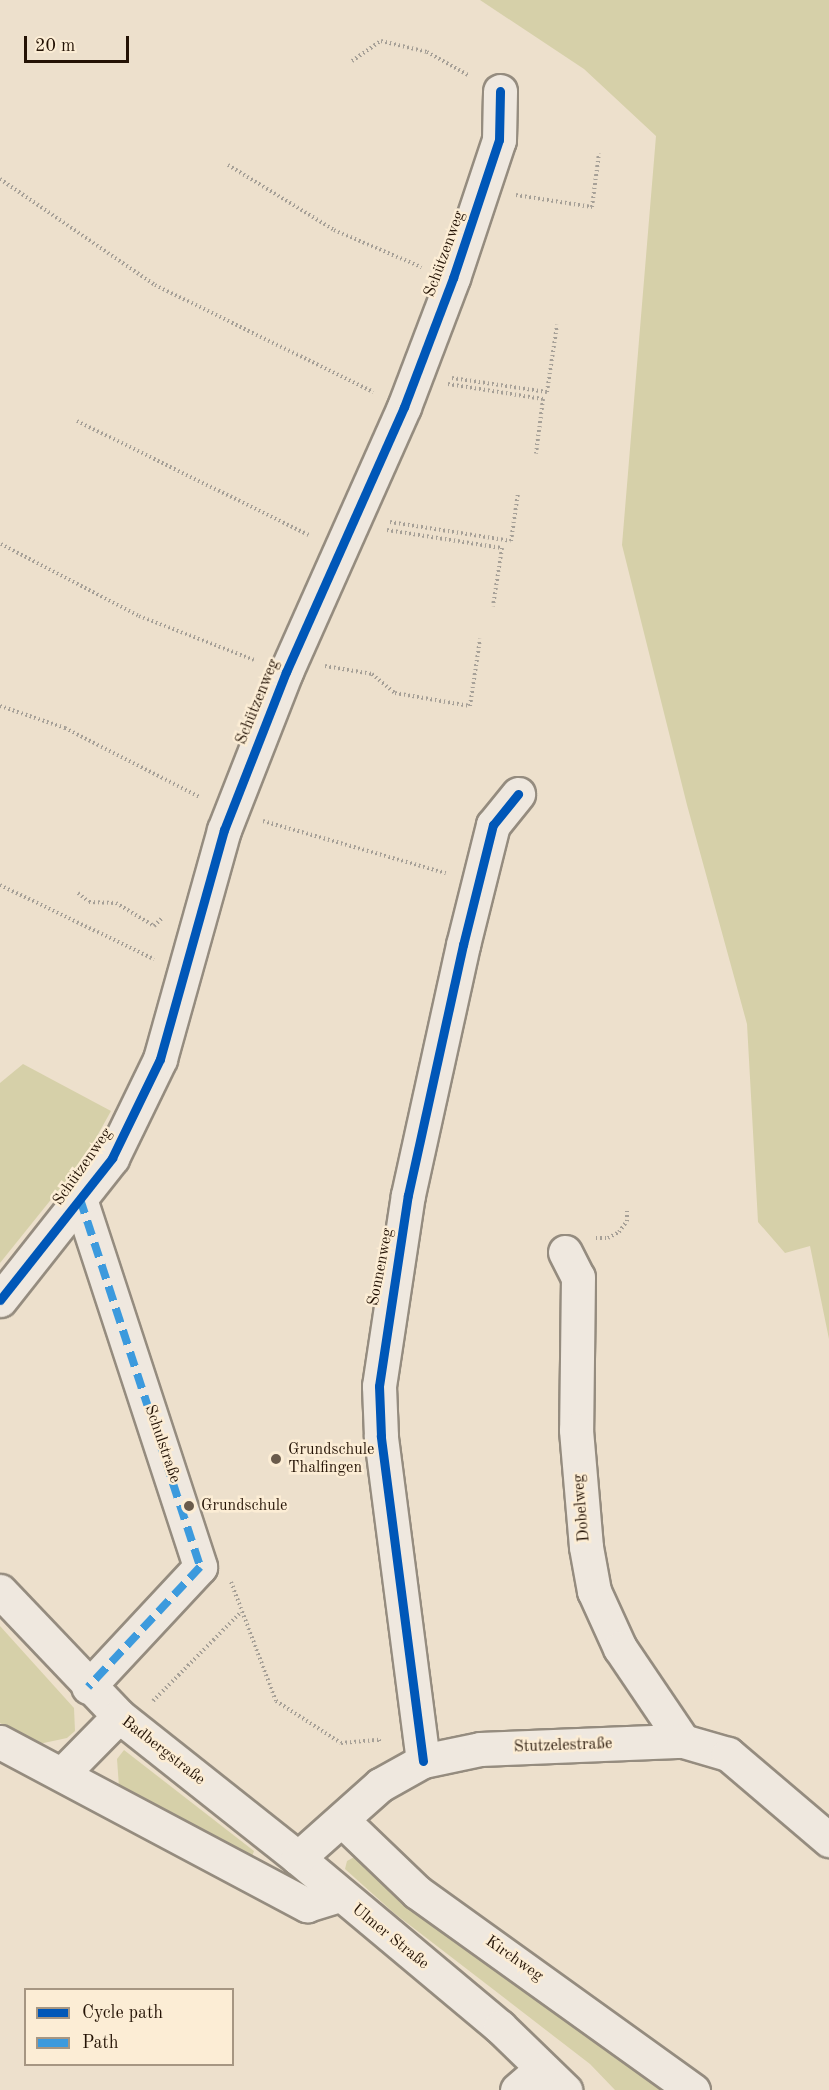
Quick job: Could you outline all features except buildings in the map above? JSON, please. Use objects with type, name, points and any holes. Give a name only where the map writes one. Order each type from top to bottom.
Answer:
[{"type":"street","name":"Schützenweg","points":[[0,1300],[112,1158],[134,1117],[160,1059],[182,972],[231,812],[291,661],[342,551],[404,406],[453,278],[499,140],[500,91]]},
{"type":"street","name":"Sonnenweg","points":[[412,1766],[381,1436],[379,1386],[408,1195],[463,945],[493,825],[518,794]]},
{"type":"street","name":"Schulstraße","points":[[80,1199],[200,1567]]},
{"type":"street","name":"Dobelweg","points":[[565,1252],[578,1277],[576,1430],[586,1547],[594,1591],[620,1648],[683,1741]]},
{"type":"street","points":[[88,1687],[200,1567]]},
{"type":"street","name":"Badbergstraße","points":[[0,1591],[88,1687],[119,1716],[298,1858],[339,1895]]},
{"type":"street","points":[[62,1774],[119,1716]]},
{"type":"street","name":"Stutzelestraße","points":[[298,1858],[380,1785],[412,1766],[480,1749],[683,1741],[728,1754],[829,1840]]},
{"type":"street","name":"Ulmer Straße","points":[[0,1742],[307,1905],[339,1895],[500,2027],[541,2083]]},
{"type":"street","name":"Kirchweg","points":[[342,1820],[417,1892],[693,2090]]},
{"type":"path","points":[[352,61],[381,41],[404,45],[427,52],[500,91]]},
{"type":"path","points":[[517,195],[591,207],[599,153]]},
{"type":"path","points":[[228,165],[348,237],[453,278]]},
{"type":"path","points":[[0,178],[155,285],[404,406]]},
{"type":"path","points":[[445,376],[547,392],[557,325]]},
{"type":"path","points":[[443,383],[543,399],[536,454]]},
{"type":"path","points":[[77,421],[342,551]]},
{"type":"path","points":[[409,525],[512,541],[518,493]]},
{"type":"path","points":[[407,533],[502,548],[493,606]]},
{"type":"path","points":[[1,544],[139,616],[229,651]]},
{"type":"path","points":[[291,661],[372,674],[395,693],[470,706],[480,639]]},
{"type":"path","points":[[0,706],[23,717],[65,728],[231,812]]},
{"type":"path","points":[[284,827],[431,869]]},
{"type":"path","points":[[0,885],[182,972]]},
{"type":"path","points":[[78,893],[89,902],[116,903],[154,926],[165,915]]},
{"type":"path","points":[[565,1252],[585,1237],[608,1238],[619,1232],[627,1221],[627,1208]]},
{"type":"path","points":[[200,1567],[231,1580],[276,1701],[341,1743],[379,1740],[412,1766]]},
{"type":"path","points":[[155,1710],[149,1705],[241,1612]]},
{"type":"shaded area","points":[[480,0],[829,0],[829,1339],[810,1246],[785,1253],[758,1222],[747,1024],[687,805],[622,545],[656,136],[584,69]]},
{"type":"shaded area","points":[[23,1064],[111,1111],[86,1156],[0,1263],[0,1083]]},
{"type":"shaded area","points":[[0,1626],[74,1708],[75,1731],[67,1738],[39,1744],[0,1723]]},
{"type":"shaded area","points":[[124,1750],[254,1851],[251,1859],[119,1787],[117,1759]]},
{"type":"shaded area","points":[[358,1855],[669,2090],[615,2090],[590,2064],[394,1913],[345,1869],[347,1861]]},
{"type":"marked path","points":[[80,1199],[200,1567],[88,1687]]},
{"type":"cycle path","points":[[0,1300],[112,1158],[160,1059],[224,830],[286,672],[404,407],[453,278],[499,140],[500,91]]},
{"type":"cycle path","points":[[423,1761],[381,1436],[379,1386],[408,1195],[463,945],[493,825],[518,794]]},
{"type":"place","name":"Grundschule Thalfingen","points":[[276,1459]]},
{"type":"place","name":"Grundschule","points":[[189,1506]]}]
